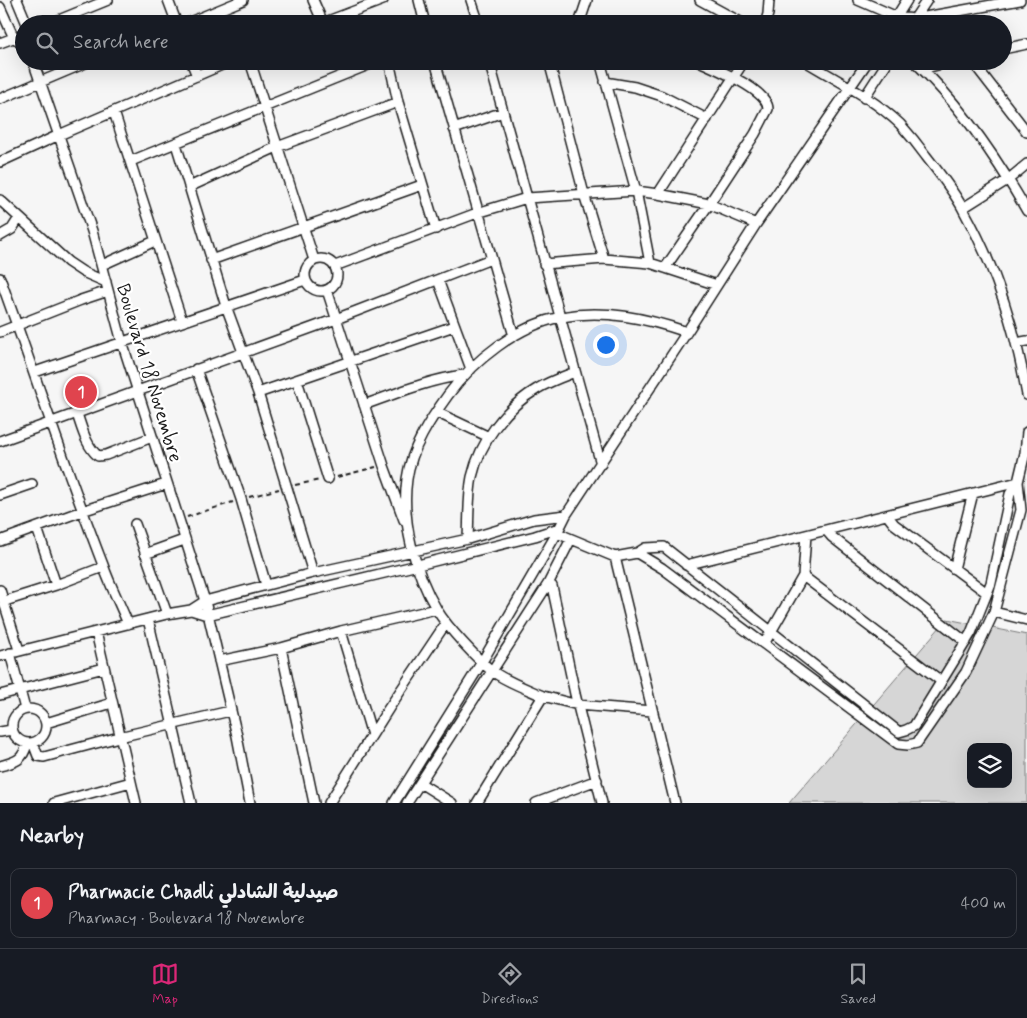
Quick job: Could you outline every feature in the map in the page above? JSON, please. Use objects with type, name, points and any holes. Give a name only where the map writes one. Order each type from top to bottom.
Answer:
[{"type":"street","points":[[18,0],[24,15]]},
{"type":"street","points":[[71,15],[108,0]]},
{"type":"street","points":[[168,0],[174,15]]},
{"type":"street","points":[[207,15],[243,0]]},
{"type":"street","points":[[313,0],[318,15]]},
{"type":"street","points":[[343,15],[383,0]]},
{"type":"street","points":[[419,0],[423,15]]},
{"type":"street","points":[[471,0],[476,15]]},
{"type":"street","points":[[582,15],[587,0]]},
{"type":"street","points":[[700,0],[728,15]]},
{"type":"street","points":[[768,15],[769,0]]},
{"type":"street","points":[[858,0],[885,15]]},
{"type":"street","points":[[897,15],[907,0]]},
{"type":"street","points":[[917,15],[927,0]]},
{"type":"street","points":[[947,15],[1020,0]]},
{"type":"street","points":[[0,6],[14,38],[0,43]]},
{"type":"street","points":[[1012,47],[1027,44]]},
{"type":"street","points":[[36,70],[80,192],[106,282]]},
{"type":"street","points":[[0,99],[68,70]]},
{"type":"street","points":[[195,70],[197,76]]},
{"type":"street","points":[[0,162],[58,135],[211,70]]},
{"type":"street","points":[[253,70],[314,260]]},
{"type":"street","points":[[131,161],[356,70]]},
{"type":"street","points":[[391,70],[398,102],[436,229]]},
{"type":"street","points":[[438,70],[514,336]]},
{"type":"street","points":[[491,70],[601,464]]},
{"type":"street","points":[[551,70],[584,194],[604,259]]},
{"type":"street","points":[[602,70],[636,191],[650,263]]},
{"type":"street","points":[[665,268],[710,204],[755,134],[768,109],[765,99],[748,86],[718,70]]},
{"type":"street","points":[[658,194],[739,70]]},
{"type":"street","points":[[819,70],[886,112],[900,124],[942,177],[963,208],[997,283],[1016,343],[1027,394]]},
{"type":"street","points":[[394,803],[482,662],[566,515],[756,224],[862,70]]},
{"type":"street","points":[[864,98],[882,70]]},
{"type":"street","points":[[924,70],[963,114],[1009,179],[1027,210]]},
{"type":"street","points":[[979,70],[1027,132]]},
{"type":"street","points":[[605,82],[634,87],[662,96],[708,119]]},
{"type":"street","points":[[189,187],[277,147],[398,102]]},
{"type":"street","points":[[114,112],[182,321]]},
{"type":"street","points":[[454,129],[503,112]]},
{"type":"street","points":[[176,144],[226,306],[258,393],[313,573]]},
{"type":"street","points":[[963,208],[1009,179],[1027,164]]},
{"type":"street","points":[[211,260],[422,185]]},
{"type":"street","points":[[335,266],[477,212],[527,198],[636,191],[710,204],[756,224]]},
{"type":"street","name":"Boulevard 18 Novembre","points":[[0,200],[72,265],[106,282],[122,342],[166,484],[205,601],[237,736],[250,803]]},
{"type":"street","points":[[0,236],[12,229],[19,218]]},
{"type":"street","points":[[102,265],[155,241]]},
{"type":"street","points":[[323,259],[328,260],[335,266],[336,280],[327,290],[313,290],[309,287],[305,280],[305,270],[310,262],[323,259]]},
{"type":"street","points":[[0,440],[77,414],[137,390],[336,319],[491,259]]},
{"type":"street","points":[[544,264],[604,259],[650,263],[717,285]]},
{"type":"street","points":[[0,278],[35,372],[82,511],[128,624]]},
{"type":"street","points":[[35,372],[305,280]]},
{"type":"street","points":[[438,280],[467,372]]},
{"type":"street","points":[[327,290],[384,466],[408,529],[413,552],[436,609],[446,623],[492,671],[543,696],[578,705],[652,711]]},
{"type":"street","points":[[0,332],[82,300],[108,292]]},
{"type":"street","points":[[408,529],[407,479],[412,459],[430,421],[467,372],[493,350],[514,336],[539,324],[560,317],[592,313],[654,321],[687,332]]},
{"type":"street","points":[[258,393],[454,326]]},
{"type":"street","points":[[1016,343],[1027,341]]},
{"type":"street","points":[[196,369],[241,500],[266,585]]},
{"type":"street","points":[[364,405],[421,384],[467,372]]},
{"type":"street","points":[[468,539],[472,480],[476,465],[489,437],[500,421],[530,394],[575,372]]},
{"type":"street","points":[[297,380],[328,478]]},
{"type":"street","points":[[436,412],[489,437]]},
{"type":"street","points":[[77,414],[87,441],[98,456],[106,455],[152,438]]},
{"type":"street","points":[[637,553],[662,568],[898,744],[908,745],[917,743],[966,672],[994,612],[1021,510],[1018,482],[1025,453],[1027,432]]},
{"type":"street","points":[[686,565],[1018,482]]},
{"type":"street","points":[[191,610],[207,615],[558,531],[571,539],[615,557],[637,553],[645,548],[664,548],[899,732],[914,726],[972,632],[991,584],[1010,494],[1018,482]]},
{"type":"street","points":[[0,496],[32,484]]},
{"type":"street","points":[[0,541],[82,511],[166,484]]},
{"type":"street","points":[[954,569],[973,493]]},
{"type":"street","points":[[0,656],[167,614],[191,610],[205,601],[313,573],[468,539],[534,519],[566,515]]},
{"type":"street","points":[[887,515],[894,524],[987,593]]},
{"type":"street","points":[[135,524],[167,614]]},
{"type":"street","points":[[37,528],[56,585]]},
{"type":"street","points":[[826,530],[832,537],[966,642]]},
{"type":"street","points":[[764,644],[803,576],[806,535]]},
{"type":"street","points":[[407,803],[548,584],[571,539]]},
{"type":"street","points":[[145,554],[184,540]]},
{"type":"street","points":[[615,557],[675,803]]},
{"type":"street","points":[[5,601],[104,567]]},
{"type":"street","points":[[803,576],[941,682]]},
{"type":"street","points":[[548,584],[552,586],[602,803]]},
{"type":"street","points":[[0,590],[5,601],[20,691],[25,709]]},
{"type":"street","points":[[219,661],[281,648],[341,631],[436,609]]},
{"type":"street","points":[[994,612],[1027,620]]},
{"type":"street","points":[[148,619],[191,803]]},
{"type":"street","points":[[329,803],[446,623]]},
{"type":"street","points":[[341,631],[372,735]]},
{"type":"street","points":[[96,632],[136,803]]},
{"type":"street","points":[[281,648],[314,803]]},
{"type":"street","points":[[0,695],[104,668]]},
{"type":"street","points":[[478,803],[543,696]]},
{"type":"street","points":[[46,723],[112,703]]},
{"type":"street","points":[[0,766],[19,760],[25,754],[30,744],[38,741],[45,734],[46,723],[44,718],[36,710],[25,709],[20,711],[13,719],[12,730],[17,739],[30,744],[38,756],[44,757],[120,736],[230,711]]},
{"type":"street","points":[[0,732],[12,730]]},
{"type":"street","points":[[902,731],[903,745]]},
{"type":"street","points":[[536,803],[596,780]]},
{"type":"street","points":[[54,803],[90,799],[131,782]]},
{"type":"street","points":[[420,782],[452,803]]},
{"type":"shaded area","points":[[947,619],[1027,635],[1027,803],[789,803]]},
{"type":"place","name":"Pharmacie Chadli صيدلية الشادلي","points":[[81,392]]}]
